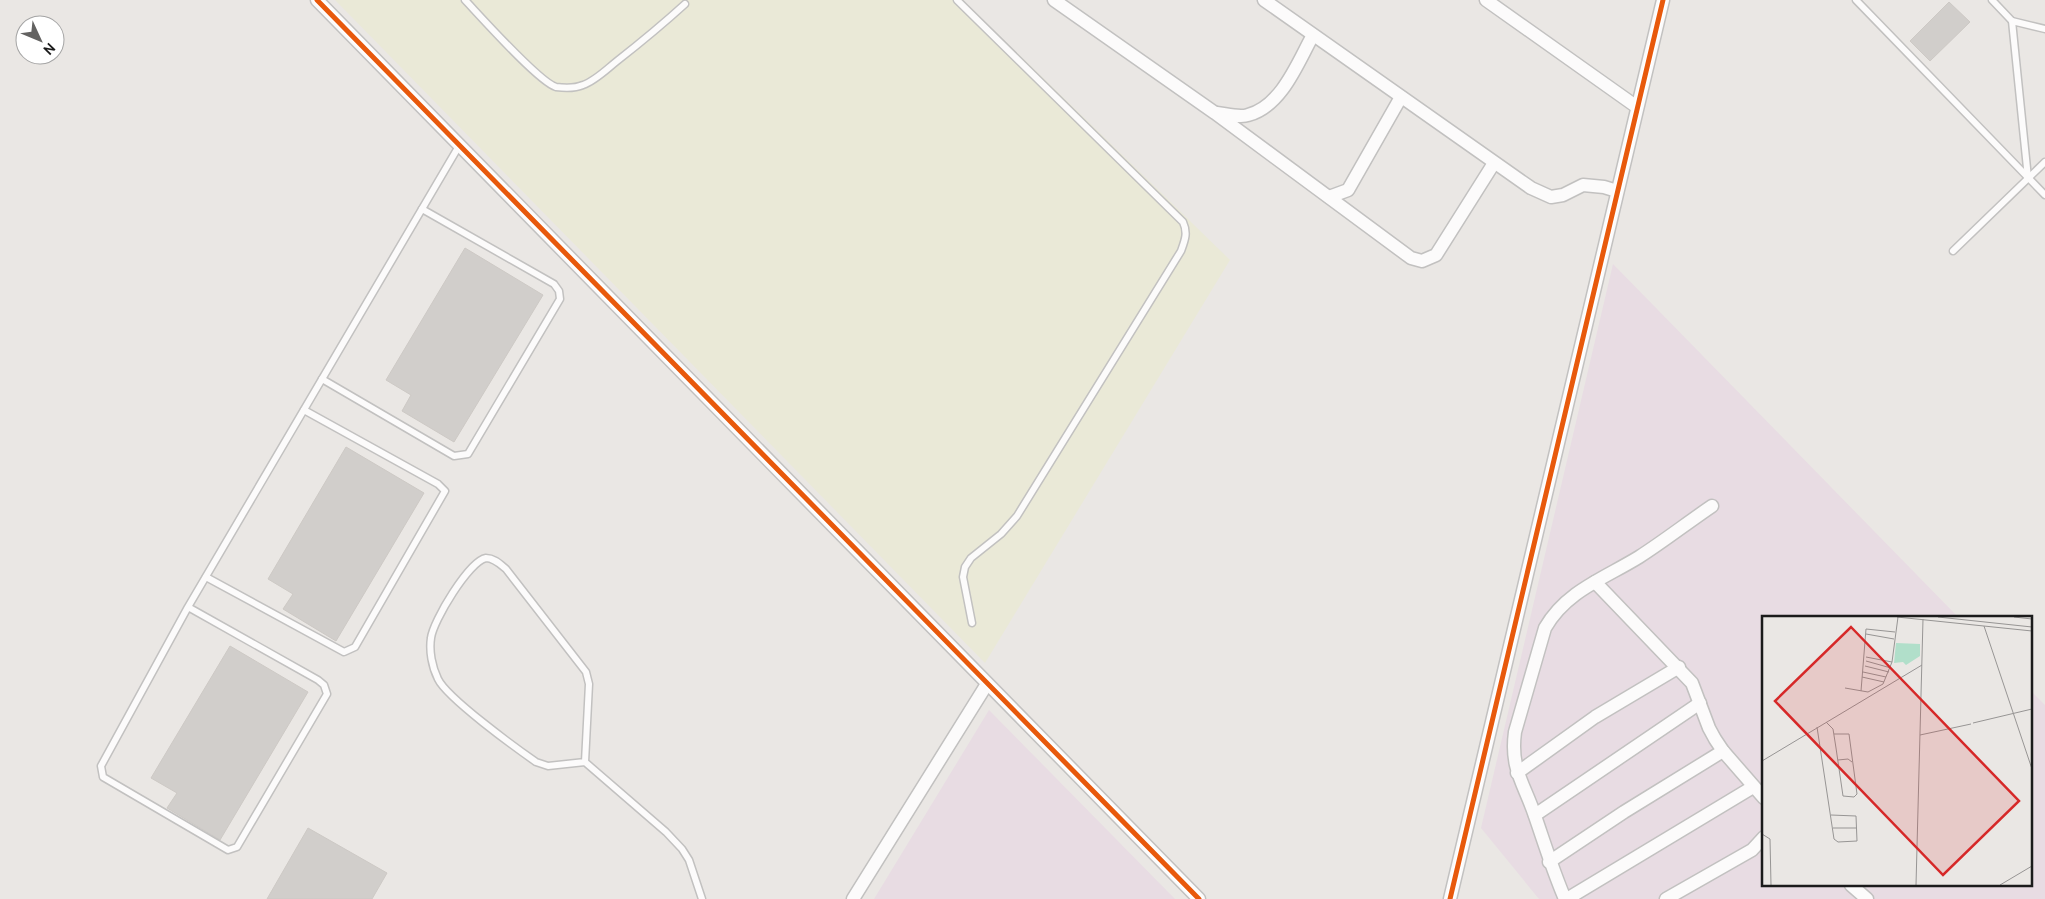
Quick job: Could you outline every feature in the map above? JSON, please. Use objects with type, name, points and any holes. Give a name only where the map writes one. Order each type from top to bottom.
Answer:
[{"type":"street","points":[[317,0],[1199,899]]},
{"type":"street","points":[[1054,0],[1215,113],[1411,258],[1422,261],[1436,255],[1494,163]]},
{"type":"street","points":[[1264,0],[1531,188],[1551,197],[1563,195],[1583,185],[1604,187],[1617,191]]},
{"type":"street","points":[[1486,0],[1637,107]]},
{"type":"street","points":[[1450,899],[1663,0]]},
{"type":"street","points":[[1215,113],[1246,116],[1262,109],[1282,88],[1313,35]]},
{"type":"street","points":[[1329,197],[1348,190],[1401,97]]},
{"type":"street","points":[[1712,506],[1652,548],[1565,601],[1551,616],[1545,628],[1515,732],[1513,748],[1517,773],[1535,814],[1549,862],[1566,899],[1753,787]]},
{"type":"street","points":[[1595,582],[1692,683],[1709,728],[1723,751],[1762,796]]},
{"type":"street","points":[[1517,773],[1595,717],[1678,667]]},
{"type":"street","points":[[853,899],[986,684]]},
{"type":"street","points":[[1535,814],[1700,703]]},
{"type":"street","points":[[1549,862],[1624,812],[1723,751]]},
{"type":"street","points":[[1666,899],[1752,850],[1762,839]]},
{"type":"street","points":[[1852,886],[1867,899]]},
{"type":"lane","points":[[465,0],[541,77],[556,87],[583,85],[606,70],[658,28],[684,4]]},
{"type":"lane","points":[[957,0],[1176,215],[1186,228],[1186,237],[1181,251],[1017,516],[1001,534],[971,558],[965,567],[963,577],[972,623]]},
{"type":"lane","points":[[1856,0],[2045,195]]},
{"type":"lane","points":[[1992,0],[2012,21],[2045,29]]},
{"type":"lane","points":[[2012,21],[2028,178]]},
{"type":"lane","points":[[188,608],[318,680],[324,685],[327,694],[237,847],[228,850],[103,777],[101,766],[188,608],[459,146]]},
{"type":"lane","points":[[1953,251],[2045,162]]},
{"type":"lane","points":[[322,379],[454,456],[468,454],[560,299],[559,291],[554,284],[422,209]]},
{"type":"lane","points":[[206,577],[344,652],[355,647],[445,491],[438,484],[304,410]]},
{"type":"lane","points":[[585,762],[589,684],[586,672],[506,568],[488,558],[480,560],[466,573],[437,621],[431,637],[430,654],[438,680],[451,695],[536,762],[548,766],[585,762],[666,832],[682,849],[689,860],[702,899]]},
{"type":"shaded area","points":[[1613,264],[1957,616],[1762,616],[1762,886],[2032,886],[2032,692],[2045,705],[2045,899],[1539,899],[1481,828]]},
{"type":"shaded area","points":[[989,710],[1175,899],[874,899]]},
{"type":"green space","points":[[335,0],[963,0],[1230,260],[985,663]]},
{"type":"building","points":[[1949,2],[1970,22],[1930,61],[1910,41]]},
{"type":"building","points":[[465,248],[543,295],[454,442],[402,411],[411,395],[386,380]]},
{"type":"building","points":[[346,447],[424,493],[336,641],[283,609],[293,594],[268,579]]},
{"type":"building","points":[[230,646],[308,692],[220,840],[167,808],[177,793],[151,778]]},
{"type":"building","points":[[308,828],[387,873],[372,899],[267,899]]},
{"type":"cycle path","points":[[317,0],[1199,899]]},
{"type":"cycle path","points":[[1450,899],[1663,0]]}]
